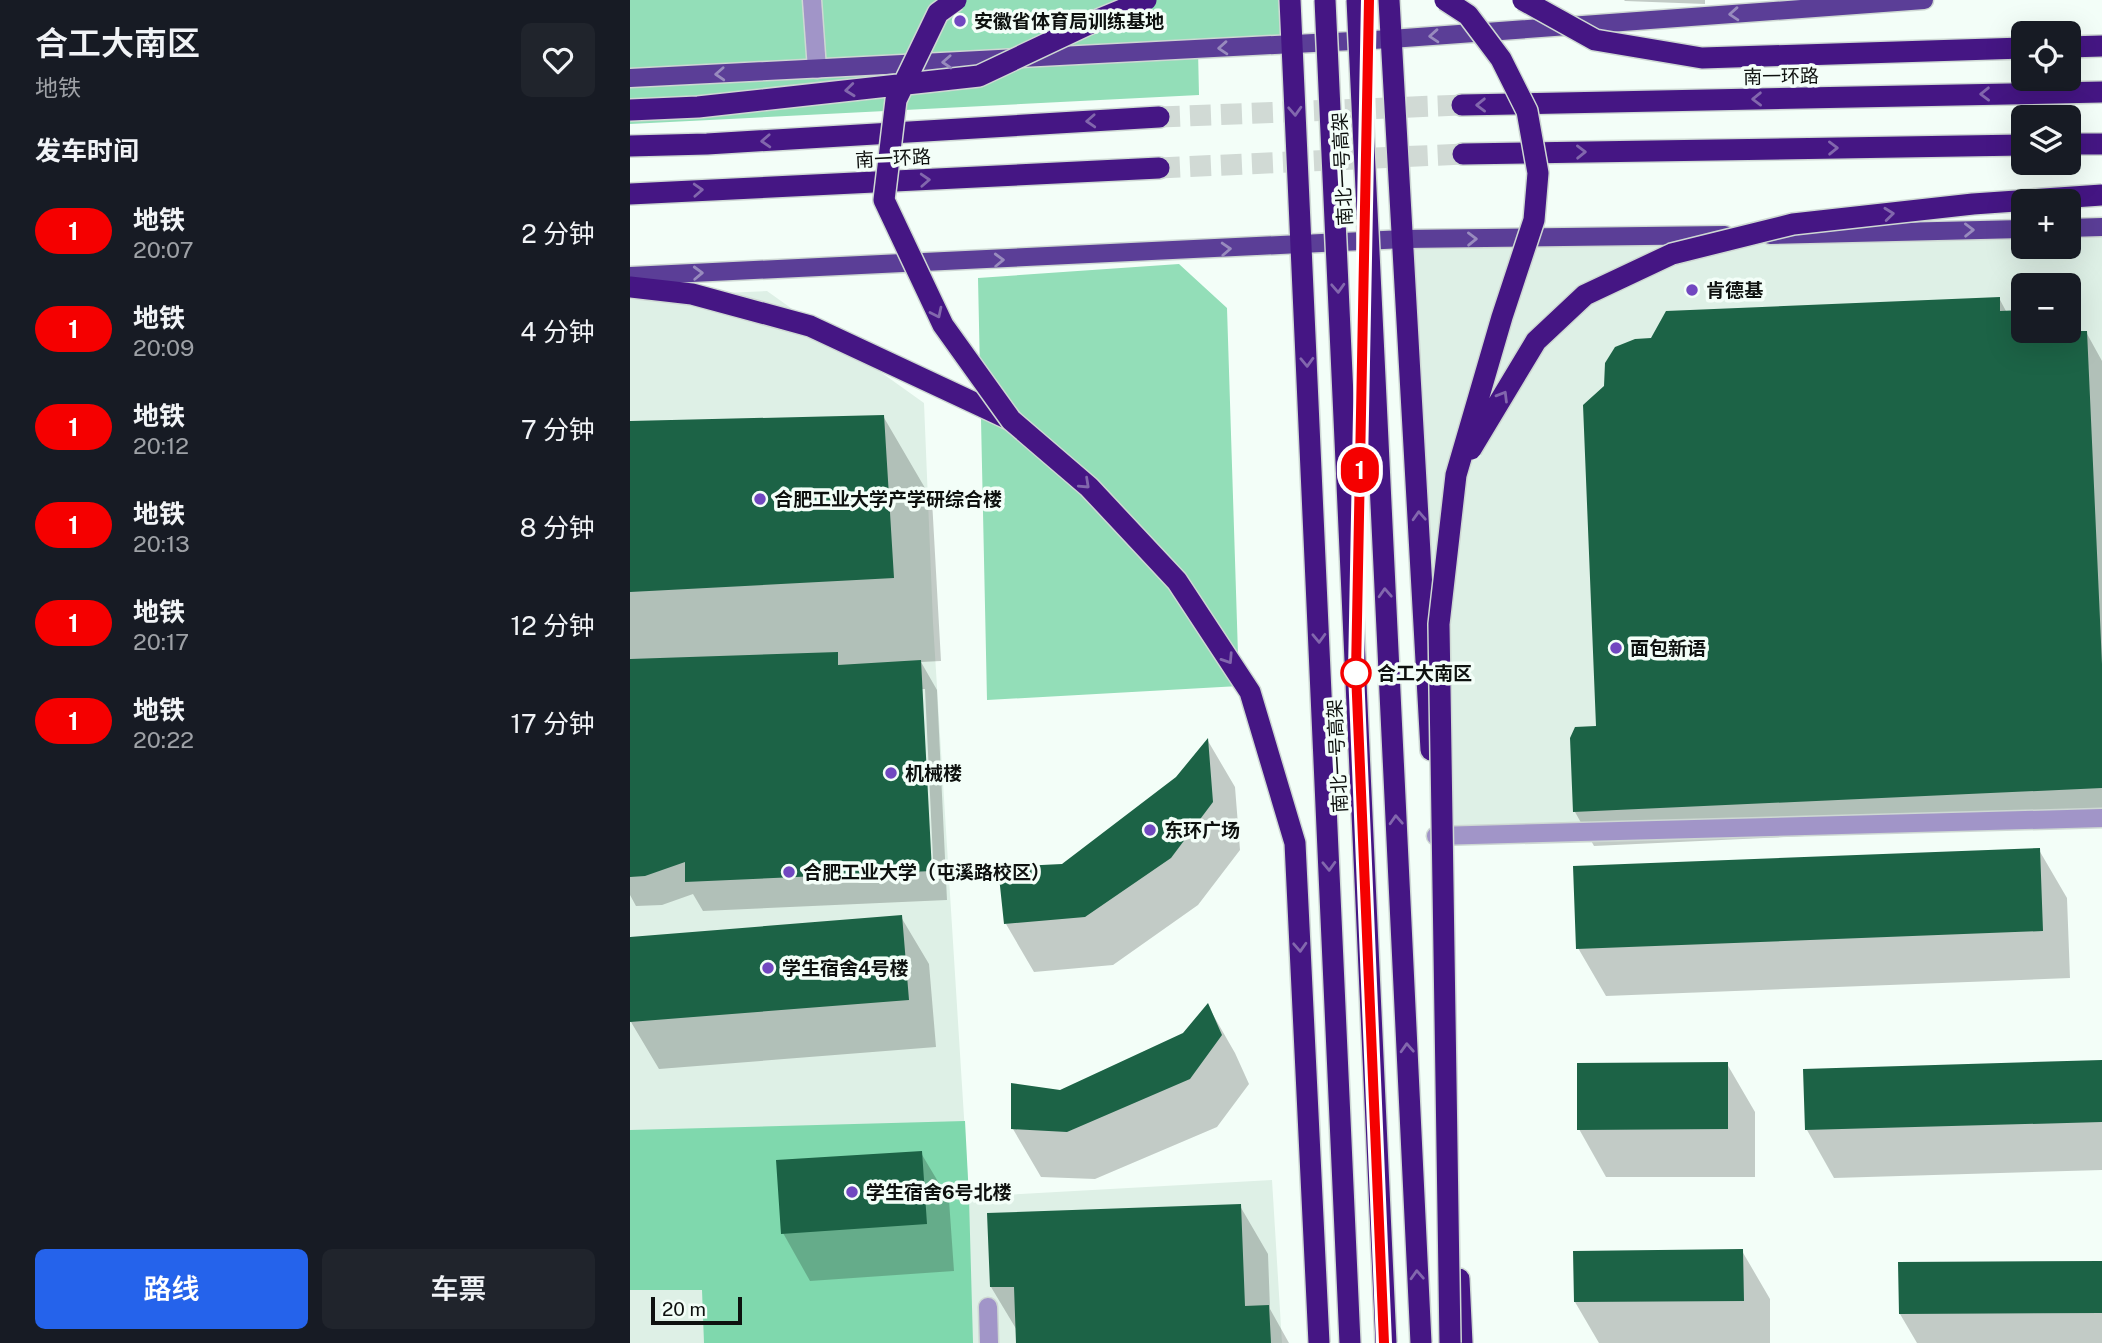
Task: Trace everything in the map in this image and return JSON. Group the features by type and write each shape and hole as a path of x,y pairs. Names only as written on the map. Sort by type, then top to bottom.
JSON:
{"highway":[{"path":"956,0 938,12 896,100 884,200 943,325 1011,420 1089,487 1177,581 1250,692 1295,843 1319,1343"},
{"path":"630,110 698,107 979,76 1146,0"},
{"path":"1290,0 1350,1343"},
{"name":"南北一号高架","path":"1325,0 1386,1343"},
{"name":"南北一号高架","path":"1357,0 1421,1343"},
{"path":"1389,0 1462,1343"},
{"path":"1445,0 1468,15 1501,59 1527,111 1538,173 1534,220 1502,317 1456,475 1439,624 1450,1343"},
{"path":"1523,0 1595,40 1702,58 2011,48"},
{"path":"2081,47 2102,46"},
{"name":"南一环路","path":"1462,105 2102,92"},
{"name":"南一环路","path":"630,146 707,144 1159,117"},
{"path":"2081,144 2102,144"},
{"path":"1463,154 2011,145"},
{"name":"南一环路","path":"630,194 1159,169"},
{"path":"1456,475 1536,341 1585,295 1672,254 1793,224 1973,204 2102,195"},
{"path":"630,288 692,294 810,326 1011,420"}],"main road":[{"path":"630,78 1198,50 1291,42 1391,39 1924,0"},
{"path":"2081,228 2102,227"},
{"path":"630,276 1404,239 2011,229"}],"street":[{"path":"812,0 817,69"},
{"path":"1436,836 2102,818"},
{"path":"988,1307 989,1343"}],"shaded area":[{"path":"2102,227 2102,818 1436,836 1404,239 2011,229 2011,259 2081,259 2081,228"},
{"name":"合肥工业大学（屯溪路校区）","path":"767,291 924,403 933,623 969,1197 1272,1180 1282,1343 630,1343 630,297"}],"green space":[{"name":"安徽省体育局训练基地","path":"630,0 1290,0 1291,42 1198,50 1199,95 630,124"},
{"path":"1179,264 1227,308 1239,686 987,700 978,278"},
{"path":"965,1121 973,1343 704,1343 702,1290 630,1290 630,1130"}],"building":[{"path":"2000,297 2000,311 2011,311 2011,343 2081,343 2081,331 2087,331 2102,664 2102,788 1573,812 1570,738 1575,727 1596,726 1583,405 1604,386 1605,363 1615,347 1635,339 1651,338 1666,311"},
{"name":"合肥工业大学产学研综合楼","path":"884,415 894,578 630,592 630,421"},
{"path":"838,652 838,665 921,660 932,871 685,882 685,862 645,876 630,877 630,659"},
{"name":"东环广场","path":"1208,738 1213,802 1171,858 1085,917 1004,924 998,867 1062,864 1176,777"},
{"path":"2040,848 2043,931 1576,949 1573,866"},
{"name":"学生宿舍4号楼","path":"902,915 909,1000 630,1022 630,937"},
{"path":"1208,1003 1222,1035 1190,1079 1067,1132 1011,1129 1011,1083 1060,1090 1183,1033"},
{"path":"2102,1060 2102,1122 1805,1130 1803,1069"},
{"path":"1728,1062 1728,1129 1577,1130 1577,1063"},
{"name":"学生宿舍6号北楼","path":"922,1151 927,1224 781,1234 776,1160"},
{"path":"1241,1204 1245,1306 1269,1305 1271,1343 1016,1343 1014,1287 990,1287 987,1213"},
{"path":"1743,1249 1744,1301 1574,1302 1573,1251"},
{"path":"2102,1261 2102,1313 1899,1314 1898,1262"}],"tunnel":[{"path":"1159,117 1462,105"},
{"path":"1159,168 1463,154"}],"metro line":[{"name":"1","path":"1369,0 1356,672 1384,1343"}],"place":[{"name":"安徽省体育局训练基地","path":"960,21"},
{"name":"肯德基","path":"1692,290"},
{"name":"合肥工业大学产学研综合楼","path":"760,499"},
{"name":"面包新语","path":"1616,648"},
{"name":"合工大南区","path":"1356,673"},
{"name":"机械楼","path":"891,773"},
{"name":"东环广场","path":"1150,830"},
{"name":"合肥工业大学（屯溪路校区）","path":"789,872"},
{"name":"学生宿舍4号楼","path":"768,968"},
{"name":"学生宿舍6号北楼","path":"852,1192"}]}
